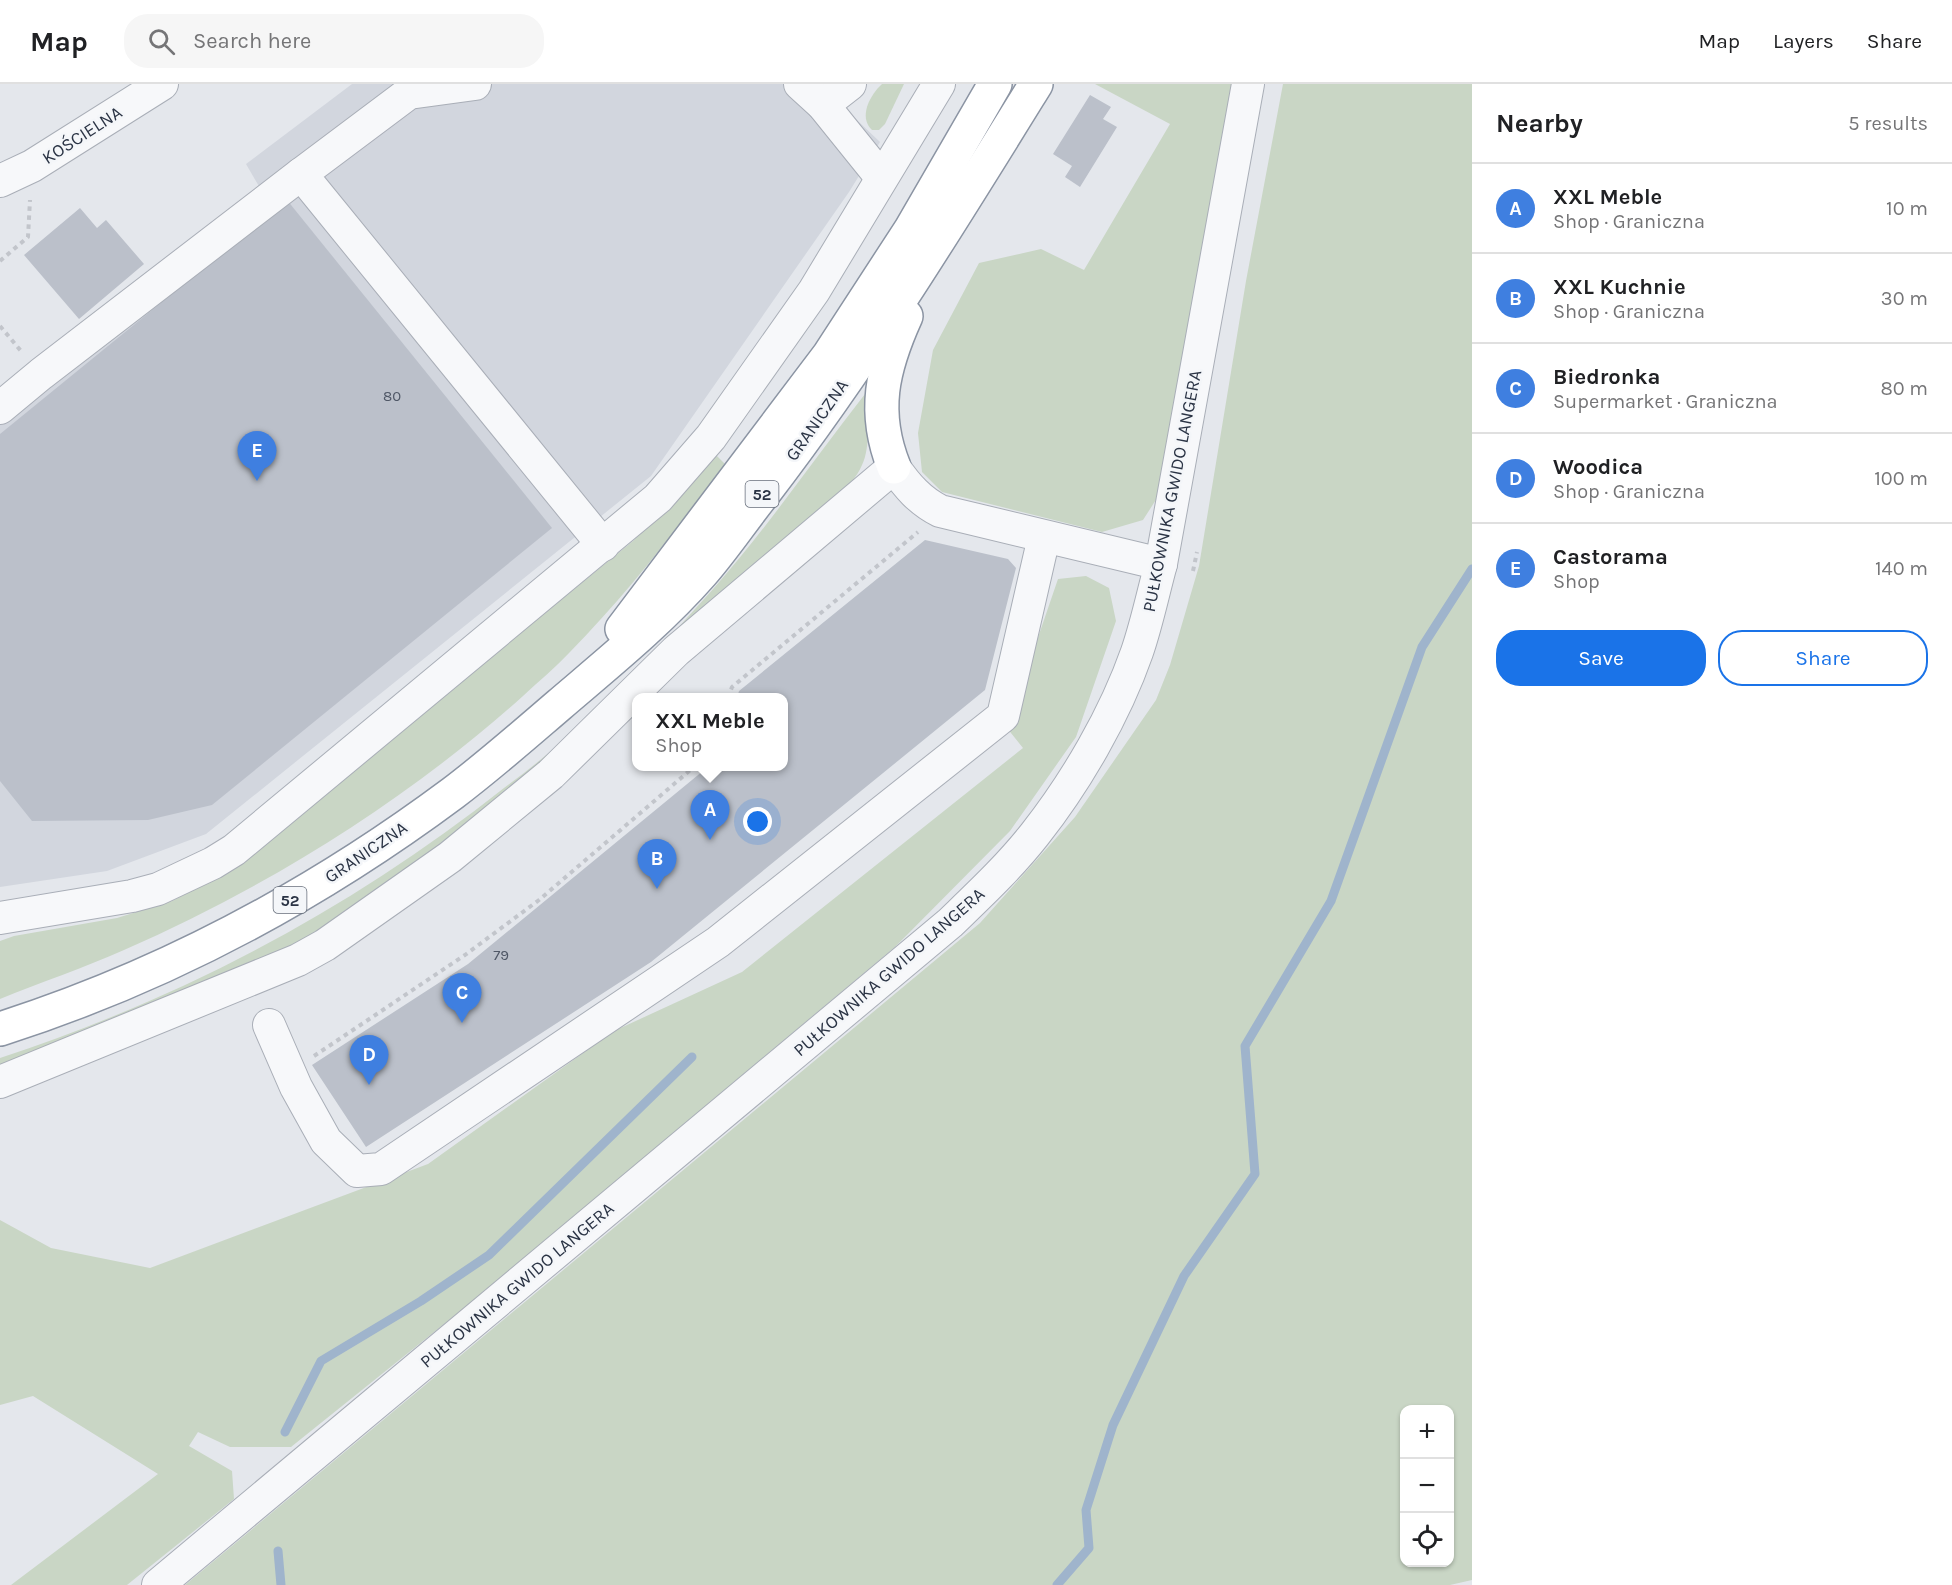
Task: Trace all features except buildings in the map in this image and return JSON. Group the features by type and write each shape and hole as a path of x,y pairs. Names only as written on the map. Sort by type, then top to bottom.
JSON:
{"highway":[{"name":"GRANICZNA","path":"548,715 620,633 829,354 911,229 994,84"},
{"name":"GRANICZNA","path":"0,1029 136,978 294,899 346,867 452,793 548,715 638,637 702,573 810,433 939,241 1036,84"},
{"path":"894,467 885,446 883,431 881,414 883,381 893,345 939,241"}],"street":[{"name":"KOŚCIELNA","path":"0,181 32,166 162,84"},
{"path":"0,408 41,374 409,93 475,84"},
{"path":"850,84 812,94 881,177"},
{"path":"0,918 132,896 158,889 213,863 234,850 657,498 711,437 814,291 939,84"},
{"name":"PUŁKOWNIKA GWIDO LANGERA","path":"158,1585 950,923 997,877 1035,834 1100,734 1137,652 1161,564 1248,84"},
{"path":"301,174 603,544"},
{"path":"633,693 676,651 894,467 915,494 927,505 940,511 1161,564"},
{"path":"269,1026 288,1070 326,1141 357,1171 381,1169 718,942 1003,716 1044,537"},
{"path":"0,1082 288,964 335,938 450,857 551,774 632,694"},
{"path":"0,929 33,913"}],"path":[{"path":"0,261 28,237 32,166"},
{"path":"730,693 732,687 918,532 929,534"},
{"path":"1192,575 1199,543"},
{"path":"288,1070 309,1059 465,955 539,900 689,771"}],"shaded area":[{"path":"352,84 819,84 880,142 849,192 651,476 206,834 107,871 0,887 0,393 260,188 246,164"}],"green space":[{"path":"882,84 904,84 885,124 879,130 872,130 866,119 867,106 873,94"},
{"path":"1095,84 1236,84 1159,495 1143,520 1102,532 942,492 922,472 918,433 933,350 979,263 1041,249 1084,270 1170,124"},
{"path":"1283,84 1472,84 1472,1580 1450,1585 185,1585 980,923 1075,817 1156,700 1170,665 1199,566 1246,281"},
{"path":"865,394 867,397 868,441 865,457 855,478 839,496 547,765 315,940 0,1070 0,1058 68,1034 200,978 326,911 387,873 446,832 524,773 599,708 698,606 753,541"},
{"path":"714,453 725,464 670,537 612,607 570,652 523,696 432,771 334,839 231,898 124,950 0,999 0,941 14,936 117,918 172,901 224,874 633,541 689,484"},
{"path":"1086,576 1109,588 1116,621 1076,737 1010,831 895,947 479,1296 291,1447 230,1447 198,1432 189,1446 232,1471 234,1499 127,1585 11,1585 158,1474 33,1396 0,1405 0,1220 51,1248 150,1268 428,1164 614,1031 742,972 1023,748 1007,728 1058,579"}],"waterway":[{"path":"1057,1585 1089,1548 1086,1510 1113,1425 1184,1276 1255,1174 1245,1046 1331,901 1422,647 1472,569"},
{"path":"285,1432 321,1361 421,1301 489,1255 692,1057"},
{"path":"278,1551 281,1585"}],"place":[{"name":"Castorama","path":"257,481"},
{"name":"XXL Meble","path":"710,840"},
{"name":"XXL Kuchnie","path":"657,889"},
{"name":"Biedronka","path":"462,1023"},
{"name":"Woodica","path":"369,1085"}]}
